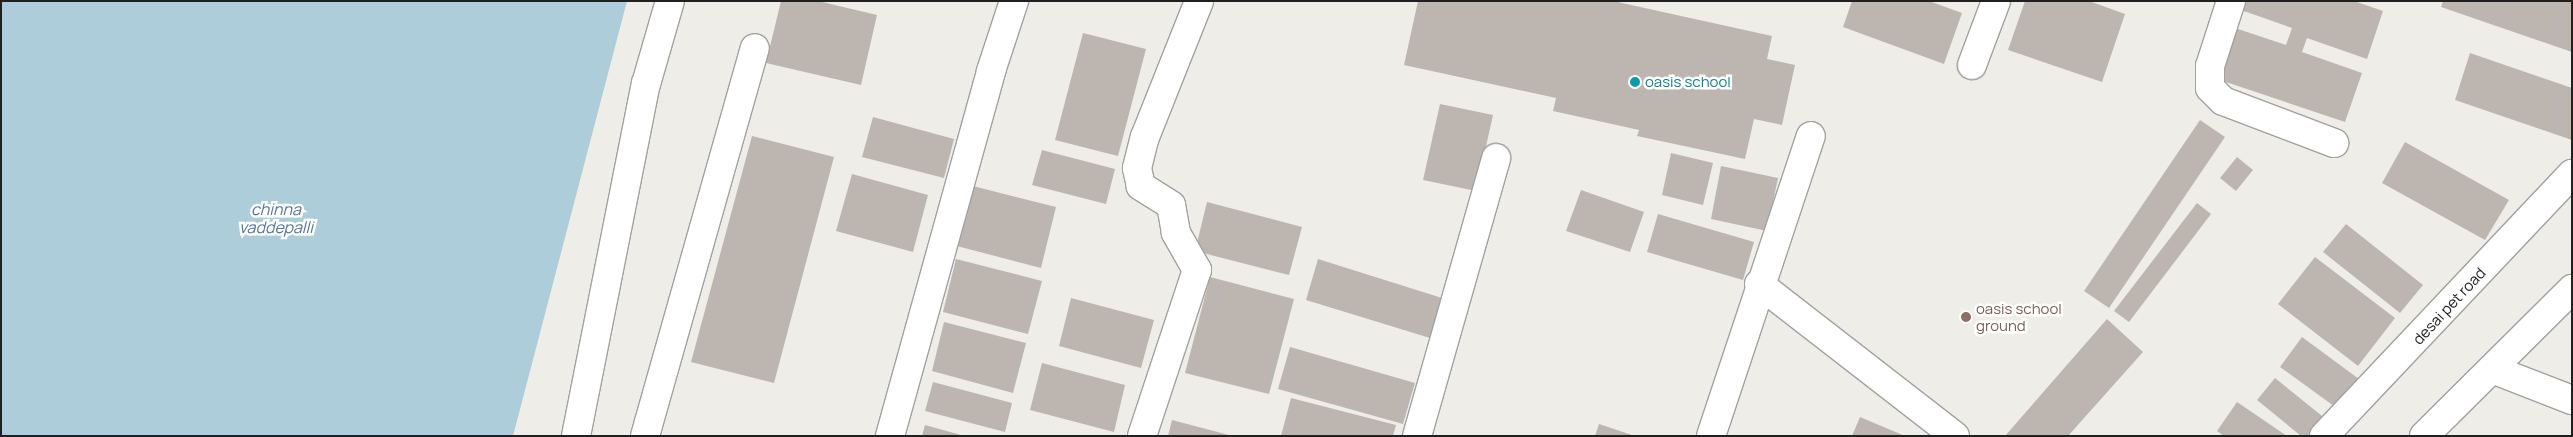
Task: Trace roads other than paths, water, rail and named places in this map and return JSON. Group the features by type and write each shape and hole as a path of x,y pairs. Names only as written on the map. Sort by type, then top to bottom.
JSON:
{"street":[{"path":"576,436 646,84 670,1"},
{"path":"890,436 990,71 1014,1"},
{"path":"1142,436 1197,270 1176,233 1171,205 1141,186 1137,168 1145,137 1199,1"},
{"path":"1972,64 1996,1"},
{"path":"2231,1 2210,66 2210,88 2223,101 2334,143"},
{"path":"646,436 755,48"},
{"path":"1711,436 1759,284 1811,136"},
{"path":"1417,436 1496,158"},
{"name":"desai pet road","path":"2324,436 2572,174"},
{"path":"1759,284 1955,436"},
{"path":"2428,435 2572,289"},
{"path":"2492,369 2572,400"}],"water":[{"name":"chinna vaddepalli","path":"1,1 627,1 513,436 1,436"}],"place":[{"name":"oasis school","path":"1635,82"},
{"name":"oasis school ground","path":"1966,317"}]}
